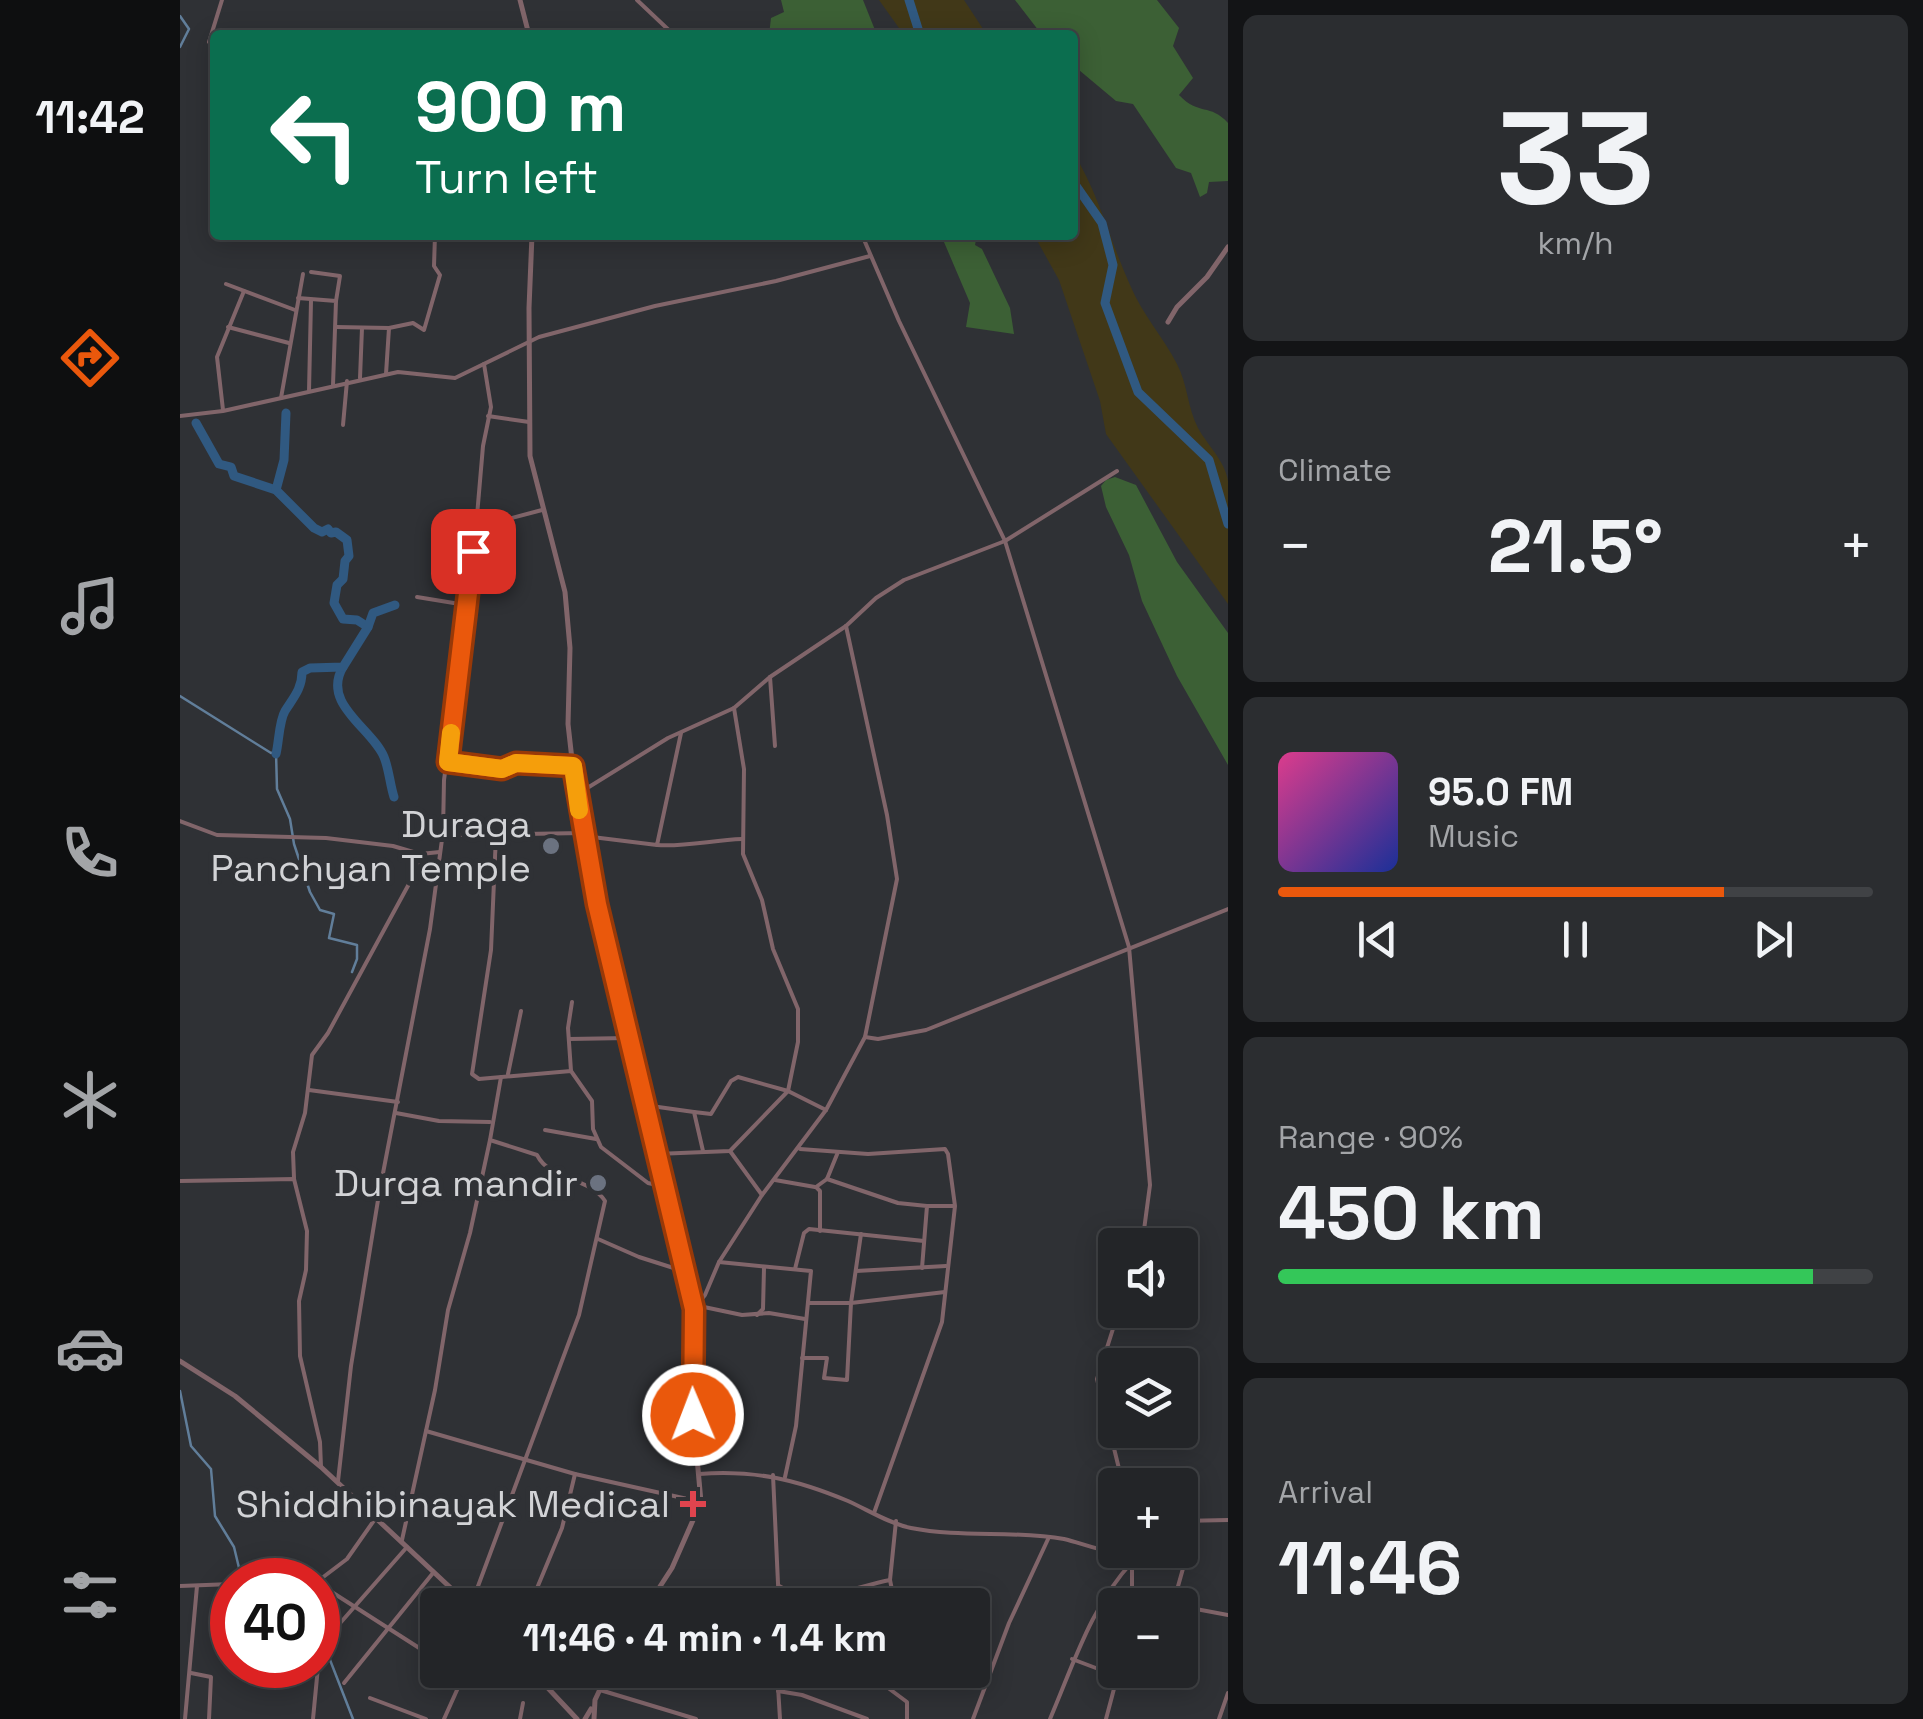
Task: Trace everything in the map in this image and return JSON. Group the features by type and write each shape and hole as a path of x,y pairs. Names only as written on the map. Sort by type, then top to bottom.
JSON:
{"street":[{"path":"213,30 222,0"},
{"path":"520,0 528,30"},
{"path":"637,0 669,30"},
{"path":"336,327 388,328 414,323 424,330 440,275 434,266 435,240"},
{"path":"532,240 529,422 534,478 565,592 570,648 568,724 576,795 628,1038 694,1309 692,1403 701,1502 659,1588"},
{"path":"864,240 1005,540 1128,947 1150,1185 1144,1228"},
{"path":"1168,322 1176,308 1208,277 1228,247"},
{"path":"180,416 224,411 398,372 455,378 539,337 870,256"},
{"path":"310,272 340,276 333,385"},
{"path":"281,398 303,274"},
{"path":"226,284 296,310"},
{"path":"224,411 217,357 244,290"},
{"path":"298,298 336,301"},
{"path":"309,391 311,301"},
{"path":"228,327 289,344"},
{"path":"360,378 362,328"},
{"path":"386,374 388,328"},
{"path":"338,1482 359,1315 430,929 443,832 444,780 491,391 484,364"},
{"path":"343,425 347,381"},
{"path":"488,416 529,422"},
{"path":"576,795 682,732 734,708 770,677 846,626 876,598 904,580 1005,540 1116,471"},
{"path":"474,528 544,510"},
{"path":"418,597 466,605"},
{"path":"694,1309 770,1182 800,1149 826,1110 864,1037 897,879 846,626"},
{"path":"770,677 775,746"},
{"path":"656,1154 730,1151 788,1091 798,1042 798,1009 773,949 762,900 748,873 743,838 744,770 734,708"},
{"path":"657,846 682,732"},
{"path":"448,762 502,769 516,763 573,766"},
{"path":"180,821 217,835 361,841 420,854 440,852"},
{"path":"443,832 583,834 677,847 695,841 743,838"},
{"path":"496,835 492,950 472,1074 479,1079 570,1070"},
{"path":"321,1467 320,1442 300,1356 299,1300 306,1270 307,1232 294,1179 293,1152 306,1113 312,1055 328,1033 416,871 420,854"},
{"path":"864,1037 878,1039 926,1030 1228,909"},
{"path":"572,1002 570,1070 592,1100 596,1139"},
{"path":"313,1719 325,1641 404,1545 405,1515 426,1431 448,1310 470,1234 490,1140 490,1122 522,1010"},
{"path":"569,1039 628,1038"},
{"path":"644,1105 711,1114 731,1080 738,1077 788,1091 826,1110"},
{"path":"308,1090 398,1102"},
{"path":"396,1112 439,1121 490,1122"},
{"path":"694,1112 704,1152"},
{"path":"545,1130 596,1139 624,1168 648,1183 666,1187"},
{"path":"477,1588 580,1315 606,1202 601,1194 545,1168 537,1155 490,1140"},
{"path":"800,1149 868,1154 944,1150 948,1154 954,1206 942,1322 874,1513"},
{"path":"730,1151 762,1195"},
{"path":"816,1187 827,1180 838,1152"},
{"path":"180,1181 294,1179"},
{"path":"827,1180 898,1202 954,1206"},
{"path":"770,1182 816,1187 820,1192 820,1230"},
{"path":"922,1268 927,1206"},
{"path":"953,1213 954,1206"},
{"path":"795,1269 804,1232 809,1228 924,1242"},
{"path":"801,1358 827,1358 824,1378 847,1380 861,1234"},
{"path":"598,1239 639,1258 686,1272"},
{"path":"719,1262 810,1271 796,1426 784,1478"},
{"path":"856,1271 949,1266"},
{"path":"756,1315 763,1309 764,1268"},
{"path":"808,1303 852,1303 945,1292"},
{"path":"694,1309 805,1319"},
{"path":"1113,1328 1097,1379 1119,1468"},
{"path":"180,1361 235,1396 321,1467 450,1588"},
{"path":"426,1431 575,1474 701,1502"},
{"path":"537,1588 562,1528 575,1474"},
{"path":"699,1474 773,1475 905,1527 1098,1545"},
{"path":"773,1475 779,1586 821,1598 890,1580"},
{"path":"340,1564 376,1518"},
{"path":"1198,1519 1228,1520"},
{"path":"892,1588 896,1521"},
{"path":"973,1719 1009,1623 1049,1538"},
{"path":"1060,1719 1051,1718 1072,1659 1110,1585 1126,1568"},
{"path":"344,1683 433,1573"},
{"path":"180,1586 210,1585"},
{"path":"185,1719 198,1586"},
{"path":"340,1598 420,1648"},
{"path":"1198,1609 1228,1614"},
{"path":"1072,1659 1098,1667"},
{"path":"191,1673 211,1678 209,1719"},
{"path":"444,1719 457,1688"},
{"path":"548,1688 576,1719"},
{"path":"778,1688 780,1719"},
{"path":"888,1688 907,1702 907,1719"},
{"path":"1106,1719 1114,1688"},
{"path":"585,1719 598,1689 696,1719"},
{"path":"778,1691 802,1695 866,1719"},
{"path":"1219,1719 1225,1712 1228,1693"},
{"path":"370,1698 426,1719"},
{"path":"520,1719 524,1703"},
{"path":"593,1706 594,1719"}],"green space":[{"path":"781,0 863,0 875,30 770,30 771,18 784,12"},
{"path":"1015,0 1157,0 1179,28 1173,46 1193,78 1179,95 1228,123 1228,181 1209,182 1207,193 1200,197 1191,173 1176,168 1133,104 1116,101 1078,69 1078,30 1038,30"},
{"path":"943,240 976,240 975,245 982,249 1010,308 1014,334 966,327 970,303"},
{"path":"1115,477 1136,485 1177,562 1228,633 1228,765 1177,676 1142,601 1129,555 1106,507 1101,486"}],"sand":[{"path":"879,0 964,0 984,30 900,30"},
{"path":"1078,161 1135,296 1177,364 1194,420 1226,474 1228,604 1106,434 1100,401 1059,280 1037,240 1078,240"}],"waterway":[{"path":"909,0 918,30"},
{"path":"180,16 189,29 180,47"},
{"path":"1078,189 1102,223 1113,265 1105,303 1138,392 1209,460 1228,524"},
{"path":"276,490 284,460 286,413"},
{"path":"196,423 219,464 231,467 234,476 276,490 314,528 322,532 328,529 347,540 349,556 334,603 343,619 357,620 368,627"},
{"path":"276,754 283,715 299,688 302,672 310,668 343,667 373,613 395,605"},
{"path":"343,667 338,693 384,757 394,797"},
{"path":"180,696 271,753 276,752 277,789 290,819 310,892 320,910 334,914 329,938 357,945 352,972"},
{"path":"180,1391 191,1446 211,1469 215,1516 237,1558"},
{"path":"340,1686 353,1719"}],"slow traffic":[{"path":"451,733 448,762 502,769 516,763 573,766 579,810"}],"place":[{"name":"Duraga Panchyan Temple","path":"551,846"},
{"name":"Durga mandir","path":"598,1183"},
{"name":"Shiddhibinayak Medical","path":"693,1504"}],"route":[{"path":"473,551 448,762 502,769 516,763 573,766 597,904 694,1309 693,1415"}]}
